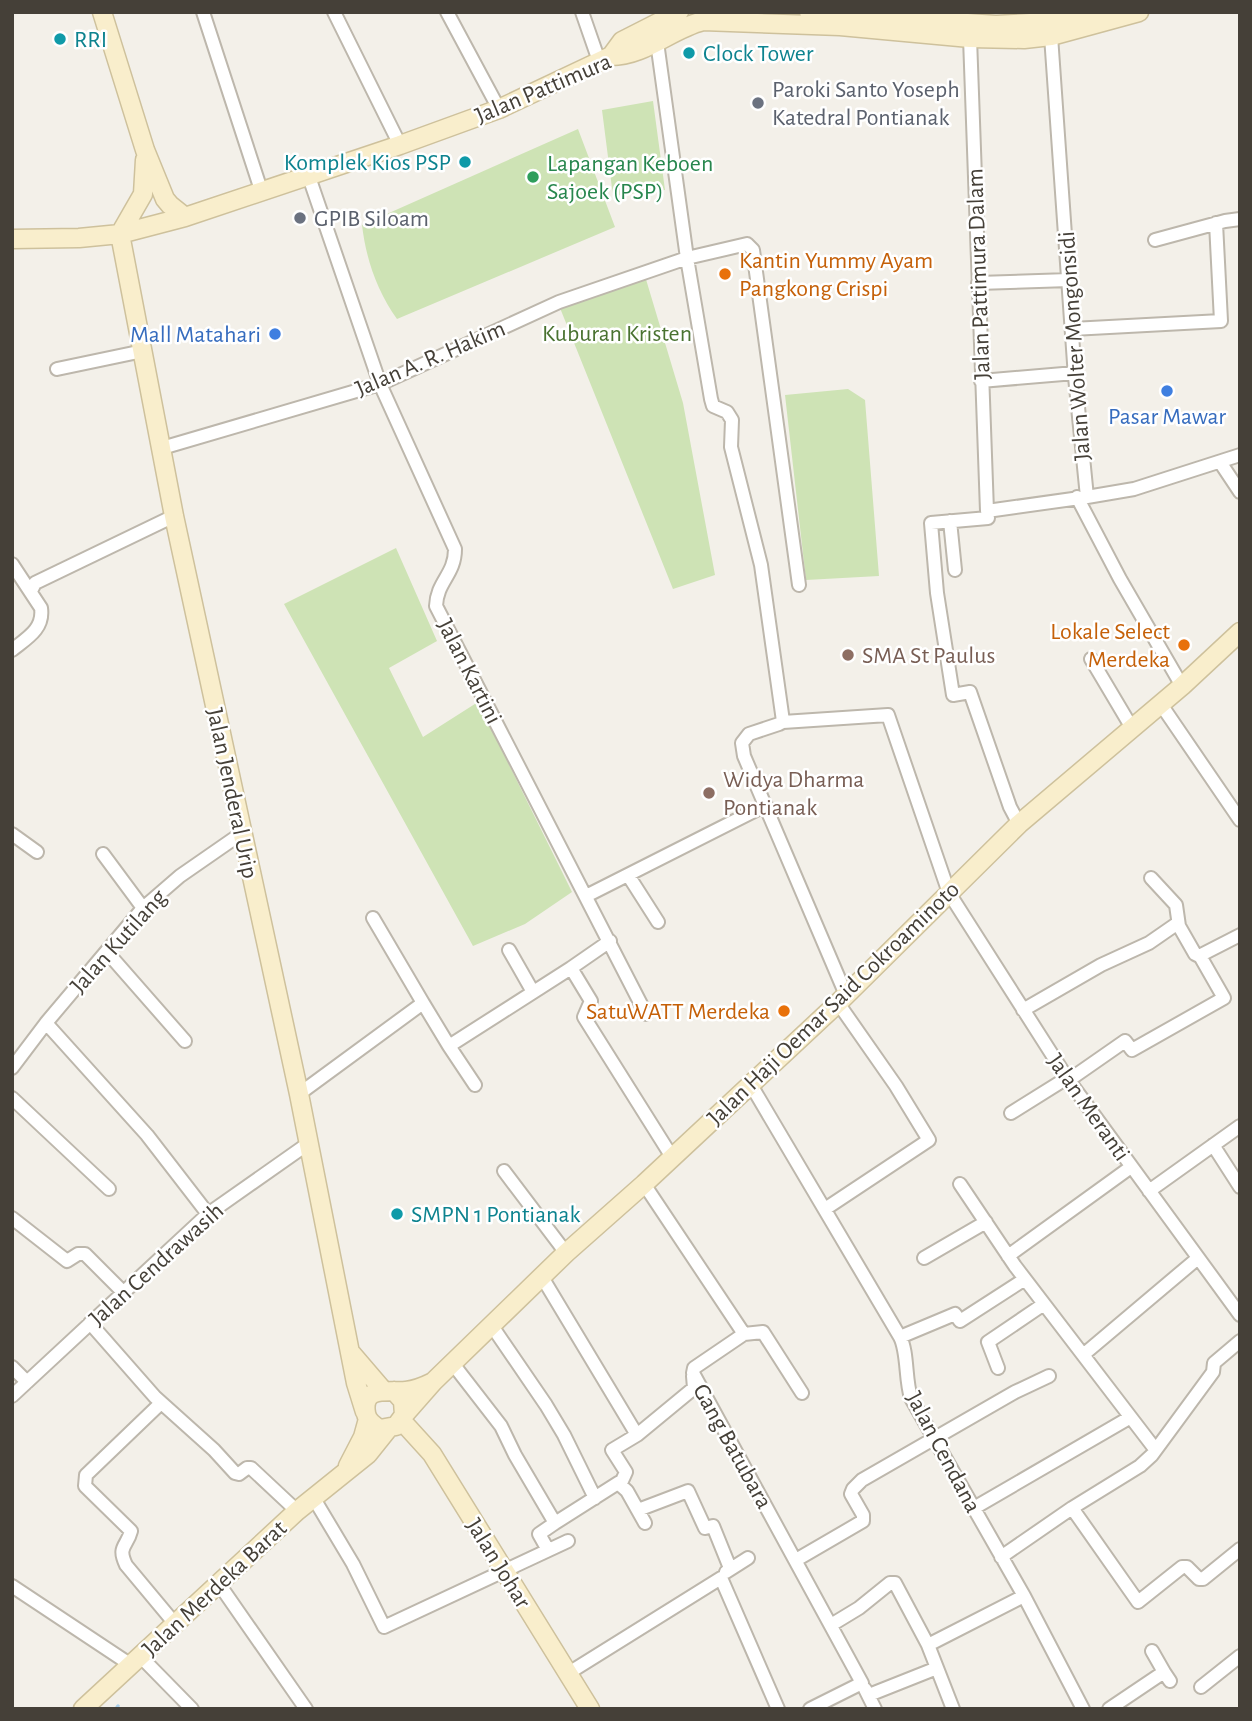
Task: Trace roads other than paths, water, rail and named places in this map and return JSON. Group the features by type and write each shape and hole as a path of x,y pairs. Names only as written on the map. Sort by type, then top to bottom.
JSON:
{"street":[{"path":"102,12 145,150 165,199 185,217"},
{"path":"203,12 261,190"},
{"path":"334,12 400,145"},
{"path":"447,12 499,109"},
{"path":"582,12 605,58 622,41 680,12"},
{"path":"809,12 838,18 996,26 1048,22 1089,12"},
{"name":"Jalan Pattimura","path":"12,239 120,234 185,217 499,109 605,58 626,55 657,42 703,17 838,18 970,38 1024,39 1051,36 1139,12"},
{"name":"Jalan Wolter Mongonsidi","path":"1051,36 1082,497 1134,489 1240,455"},
{"name":"Jalan Pattimura Dalam","path":"970,38 988,514"},
{"path":"657,42 710,399 713,406 727,412 733,420 731,447 761,565 783,722 749,734 742,743 744,755 842,999 929,1140 825,1209"},
{"path":"120,234 143,194 146,178 145,150"},
{"name":"Jalan Kartini","path":"308,174 380,384 455,549 455,562 437,592 436,606 646,1014"},
{"path":"1155,240 1240,219"},
{"path":"1072,329 1221,321 1216,223"},
{"name":"Jalan Jenderal Urip","path":"120,234 174,516 299,1094 356,1382 367,1415"},
{"name":"Jalan A. R. Hakim","path":"162,448 380,384 559,302 687,258 747,244 753,250 799,585"},
{"path":"978,284 1069,280"},
{"path":"57,369 143,351"},
{"path":"981,381 1075,373"},
{"path":"1220,462 1240,492"},
{"path":"1019,824 1010,807 970,692 953,695 937,593 931,523 1082,497 1120,579 1182,686"},
{"path":"31,591 35,583 174,516"},
{"path":"950,521 954,570"},
{"path":"12,564 41,608 41,623 37,629 12,650"},
{"name":"Jalan Haji Oemar Said Cokroaminoto","path":"398,1422 433,1382 566,1253 842,999 1019,824 1182,686 1240,632"},
{"path":"1091,659 1132,728"},
{"path":"1160,703 1240,820"},
{"name":"Jalan Meranti","path":"783,722 888,715 949,893 1068,1079 1239,1311"},
{"path":"586,896 766,805"},
{"name":"Jalan Kutilang","path":"12,1068 46,1023 143,908 180,876 242,833"},
{"path":"12,834 37,852"},
{"path":"103,854 143,908"},
{"path":"628,875 657,922"},
{"path":"1011,1113 1125,1041 1132,1051 1224,999 1200,956 1196,955 1179,926 1176,905 1151,878"},
{"path":"373,918 475,1086"},
{"path":"1023,1010 1101,965 1149,943 1175,925 1179,926"},
{"path":"1200,956 1240,935"},
{"path":"449,1046 610,941"},
{"path":"509,950 533,992"},
{"path":"107,952 186,1041"},
{"path":"571,968 591,1001 584,1014 585,1020 672,1157"},
{"path":"299,1094 423,1003"},
{"path":"46,1023 147,1135 208,1214"},
{"name":"Jalan Cendana","path":"751,1084 900,1337 905,1351 905,1371 911,1398 1024,1596 1083,1709"},
{"path":"12,1098 108,1189"},
{"path":"1149,1191 1240,1126"},
{"name":"Jalan Cendrawasih","path":"12,1396 208,1214 309,1143"},
{"path":"1213,1145 1240,1187"},
{"path":"1008,1256 1131,1167"},
{"path":"504,1171 566,1253"},
{"path":"643,1184 744,1334 764,1332 802,1393"},
{"path":"960,1184 1008,1256 1155,1449"},
{"path":"12,1219 67,1261 78,1254 85,1254 123,1292"},
{"path":"924,1258 986,1222"},
{"path":"1083,1355 1198,1258"},
{"path":"542,1277 637,1435"},
{"path":"900,1337 955,1314 960,1321 1025,1279"},
{"path":"992,1364 988,1342 1044,1304"},
{"path":"90,1323 161,1403 214,1450 236,1474 251,1468 297,1511"},
{"path":"492,1326 552,1415 594,1498"},
{"name":"Gang Batubara","path":"744,1334 694,1368 693,1373 875,1709"},
{"path":"1001,1556 1140,1466 1213,1372 1215,1362 1240,1340"},
{"path":"350,1351 388,1390 403,1401 398,1422 380,1429 367,1415"},
{"path":"453,1364 501,1426 555,1522"},
{"path":"12,1367 27,1381"},
{"path":"548,1550 539,1534 621,1483 626,1472 612,1450 637,1435 694,1388 693,1373"},
{"path":"796,1560 863,1521 863,1515 851,1494 862,1480 1015,1392 1049,1376"},
{"path":"347,1469 363,1437 369,1397 388,1390 414,1390 433,1382"},
{"path":"161,1403 86,1475 85,1486 131,1531 123,1543 121,1555 126,1565 176,1625"},
{"path":"974,1508 1129,1418"},
{"name":"Jalan Merdeka Barat","path":"93,1705 136,1661 297,1511 368,1454 398,1422"},
{"name":"Jalan Johar","path":"398,1422 432,1454 586,1707"},
{"path":"621,1483 645,1524"},
{"path":"638,1510 688,1492 705,1528 713,1526 726,1573 778,1709"},
{"path":"313,1497 353,1564 384,1626 568,1541"},
{"path":"1072,1508 1138,1602 1182,1567 1187,1567 1199,1579 1203,1579 1240,1549"},
{"path":"567,1674 748,1558"},
{"path":"831,1625 859,1608 890,1583 897,1584 928,1645 953,1709"},
{"path":"219,1584 306,1709"},
{"path":"12,1586 136,1661 192,1709"},
{"path":"928,1645 1024,1596"},
{"path":"1109,1709 1167,1677 1152,1651"},
{"path":"1201,1687 1240,1656"},
{"path":"869,1695 937,1668"},
{"path":"810,1709 862,1682"}],"place":[{"name":"RRI","path":"60,39"},
{"name":"Clock Tower","path":"689,53"},
{"name":"Paroki Santo Yoseph Katedral Pontianak","path":"758,103"},
{"name":"Komplek Kios PSP","path":"465,162"},
{"name":"Lapangan Keboen Sajoek (PSP)","path":"533,177"},
{"name":"GPIB Siloam","path":"300,218"},
{"name":"Kantin Yummy Ayam Pangkong Crispi","path":"725,274"},
{"name":"Mall Matahari","path":"275,334"},
{"name":"Pasar Mawar","path":"1167,391"},
{"name":"Lokale Select Merdeka","path":"1184,645"},
{"name":"SMA St Paulus","path":"848,655"},
{"name":"Widya Dharma Pontianak","path":"709,793"},
{"name":"SatuWATT Merdeka","path":"784,1011"},
{"name":"SMPN 1 Pontianak","path":"397,1214"}],"park label":[{"name":"Kuburan Kristen","path":"617,333"}]}
